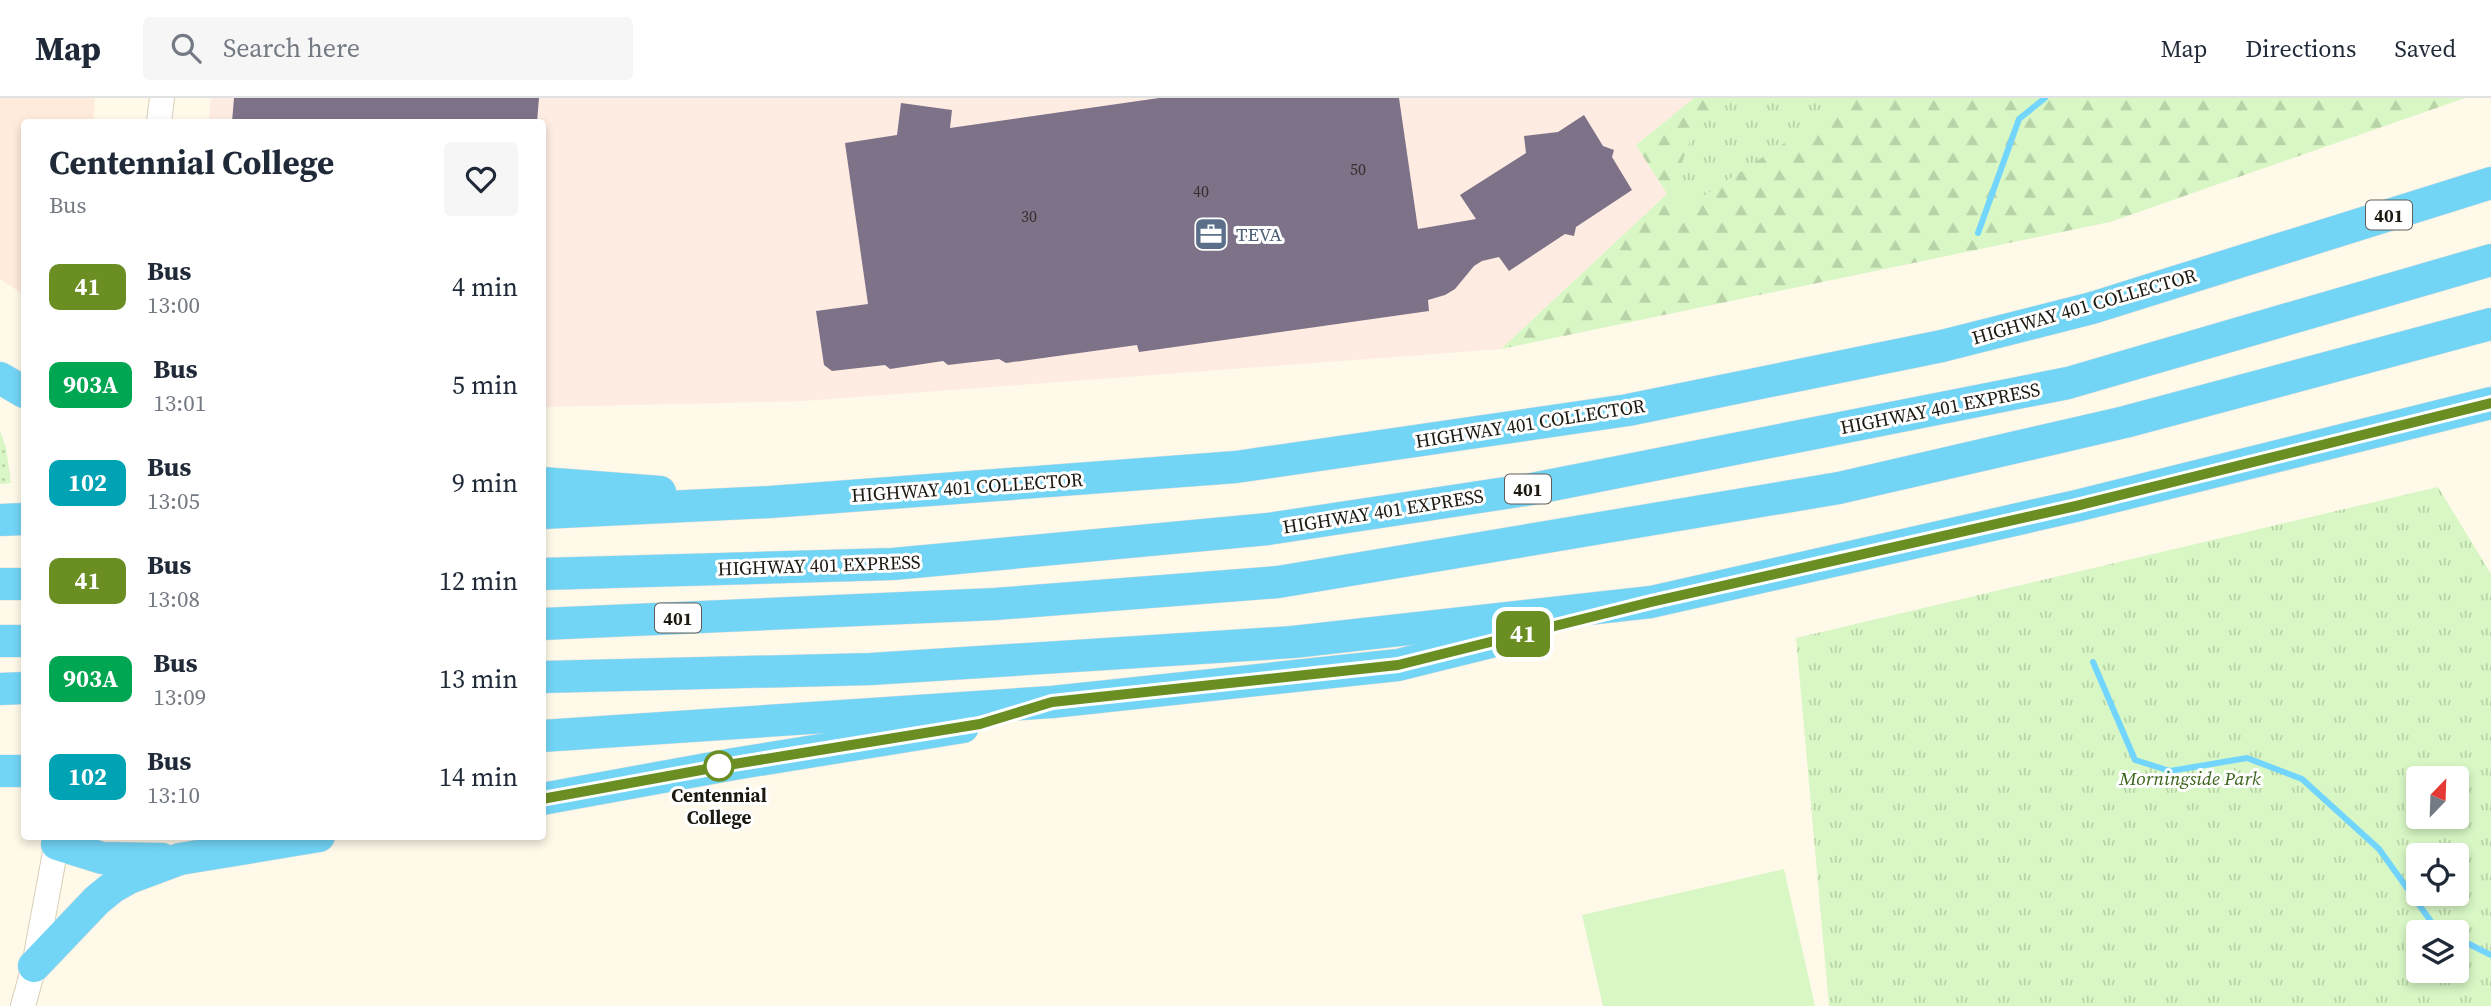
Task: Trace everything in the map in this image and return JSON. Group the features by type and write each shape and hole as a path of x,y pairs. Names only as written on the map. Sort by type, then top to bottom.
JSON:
{"highway":[{"name":"HIGHWAY 401 COLLECTOR","path":"546,513 770,502 1236,467 1629,410 1942,346 2092,308 2491,183"},
{"name":"HIGHWAY 401 EXPRESS","path":"546,574 893,564 1268,529 1532,489 2068,383 2491,260"},
{"name":"401","path":"546,624 995,604 1278,582 1839,488 2125,422 2491,324"},
{"path":"0,378 21,390"},
{"path":"546,736 1052,702 1398,665 1651,602 2076,506 2491,403"},
{"path":"546,483 770,502"},
{"path":"0,520 21,519"},
{"path":"0,584 21,584"},
{"path":"546,677 870,669 1293,642 1651,602"},
{"path":"0,642 21,641"},
{"path":"0,689 21,688"},
{"path":"546,798 980,724 1052,702"},
{"path":"0,771 21,771"},
{"path":"57,840 102,858 180,859 295,840"},
{"path":"34,967 97,900 113,887 180,859"}],"main road":[{"path":"159,119 162,98"},
{"path":"23,1006 34,967 57,840"},
{"path":"34,967 35,1006"}],"shaded area":[{"path":"0,98 95,98 93,119 21,119 21,293 0,279"},
{"path":"211,98 1694,98 1636,145 1667,194 1501,349 803,401 546,407 546,119 209,119"}],"green space":[{"path":"1694,98 2465,98 2110,222 1501,349 1667,194 1636,145"},
{"path":"1721,98 1843,98 1841,116 1821,119 1676,214 1678,182 1686,151 1700,123"},
{"path":"0,431 6,448 11,483 0,484"},
{"name":"Morningside Park","path":"2438,487 2491,574 2491,1006 1829,1006 1796,638"},
{"path":"1784,869 1815,1006 1603,1006 1582,915"}],"building":[{"path":"234,98 539,98 537,119 232,119"},
{"name":"TEVA","path":"1159,98 1399,98 1418,229 1476,219 1460,195 1526,153 1524,136 1558,132 1584,115 1603,146 1614,150 1612,157 1632,190 1576,227 1574,236 1565,234 1509,271 1499,257 1482,261 1474,266 1455,289 1428,300 1429,311 1139,352 1137,345 1006,363 999,359 948,365 943,361 890,369 885,365 832,371 824,365 816,311 868,304 845,143 897,135 901,103 952,110 950,128"}],"waterway":[{"path":"1978,233 2019,119 2045,98"},
{"path":"2093,662 2135,760 2170,771 2247,758 2302,779 2379,849 2430,920"},
{"path":"2469,944 2491,955"}],"bus line":[{"name":"41","path":"546,798 734,764 980,724 1052,702 1398,665 1651,602 2076,506 2491,403"}],"place":[{"name":"TEVA","path":"1211,234"},
{"name":"Centennial College","path":"719,766"}]}
